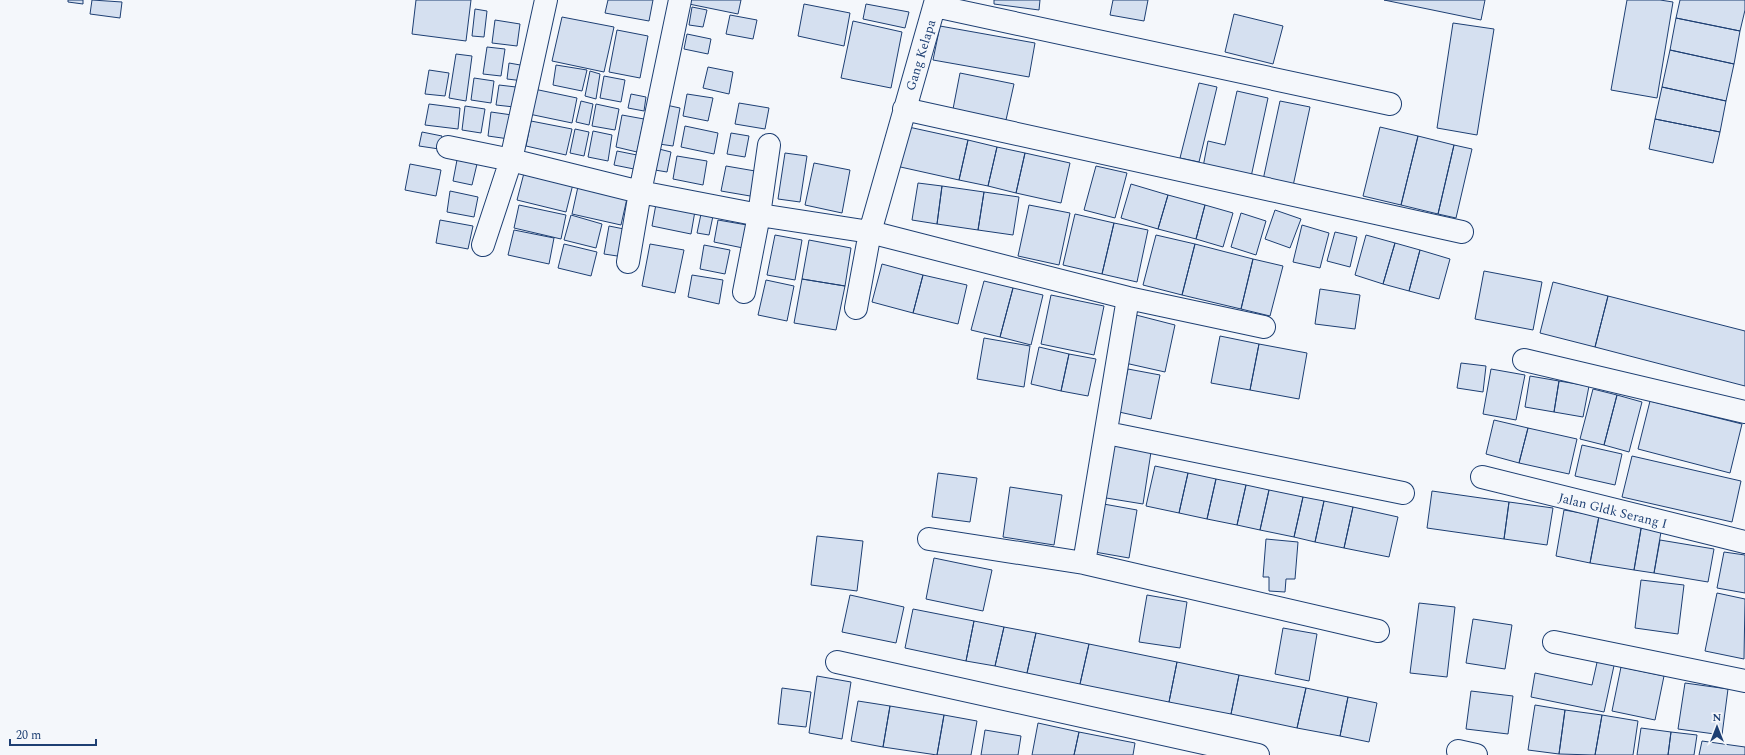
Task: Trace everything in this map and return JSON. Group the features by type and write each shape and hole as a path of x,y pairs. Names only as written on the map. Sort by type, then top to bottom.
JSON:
{"street":[{"path":"483,245 511,160 546,0"},
{"path":"628,262 640,192 680,0"},
{"path":"935,3 1390,104"},
{"name":"Gang Kelapa","path":"856,308 870,232 935,3"},
{"path":"904,109 1462,232"},
{"path":"744,292 759,216 770,145"},
{"path":"448,147 511,160 640,192 759,216 870,232 1128,298 1264,327"},
{"path":"1084,564 1107,433 1128,298"},
{"path":"1524,360 1745,412"},
{"path":"1107,433 1403,493"},
{"name":"Jalan Gldk Serang I","path":"1482,477 1745,542"},
{"path":"929,539 1084,564 1378,631"},
{"path":"1554,642 1745,681"},
{"path":"837,662 1258,755"}],"building":[{"path":"68,0 83,0 83,4 68,2"},
{"path":"92,0 122,2 120,18 90,14"},
{"path":"416,0 471,0 466,41 412,34"},
{"path":"608,0 653,0 649,21 605,13"},
{"path":"690,0 741,0 738,14 689,4"},
{"path":"994,0 1040,0 1039,10 994,4"},
{"path":"1113,0 1148,0 1144,21 1110,15"},
{"path":"1384,0 1485,0 1481,20"},
{"path":"1627,0 1660,0 1673,2 1657,98 1611,90"},
{"path":"1680,0 1745,0 1745,10 1740,31 1676,18"},
{"path":"804,4 850,13 844,46 798,36"},
{"path":"866,4 909,12 905,28 863,19"},
{"path":"692,7 707,10 703,27 689,25"},
{"path":"475,9 487,11 484,37 472,36"},
{"path":"1234,14 1283,26 1273,64 1225,52"},
{"path":"730,15 757,20 753,39 726,34"},
{"path":"562,17 614,27 604,72 552,61"},
{"path":"1676,18 1740,31 1734,64 1670,50"},
{"path":"495,20 520,24 517,46 492,43"},
{"path":"853,21 902,32 891,88 841,78"},
{"path":"1453,23 1494,29 1477,135 1437,128"},
{"path":"940,26 1035,43 1029,77 933,60"},
{"path":"617,30 648,36 640,78 609,72"},
{"path":"687,34 711,39 708,54 684,49"},
{"path":"487,47 505,49 501,76 483,74"},
{"path":"1670,50 1734,64 1726,101 1662,87"},
{"path":"456,54 472,56 466,101 449,98"},
{"path":"509,63 526,66 524,81 507,79"},
{"path":"556,65 587,70 582,91 553,85"},
{"path":"708,67 733,72 729,94 703,88"},
{"path":"429,70 449,73 445,96 425,94"},
{"path":"590,71 600,74 596,99 585,96"},
{"path":"960,73 1014,84 1006,120 953,109"},
{"path":"604,76 625,80 621,102 600,98"},
{"path":"474,78 494,81 491,103 471,100"},
{"path":"1199,83 1217,87 1199,162 1180,158"},
{"path":"499,85 516,87 514,107 496,105"},
{"path":"1662,87 1726,101 1720,132 1655,119"},
{"path":"534,89 577,98 572,123 529,114"},
{"path":"1237,91 1268,98 1251,177 1203,167 1208,141 1225,145"},
{"path":"631,94 646,97 644,111 628,108"},
{"path":"687,94 713,98 708,121 683,116"},
{"path":"581,101 593,104 589,125 576,122"},
{"path":"1280,101 1310,107 1293,186 1263,180"},
{"path":"739,103 769,108 765,129 735,124"},
{"path":"429,104 460,108 458,129 425,125"},
{"path":"596,104 619,109 615,130 592,126"},
{"path":"666,105 680,108 673,146 659,144"},
{"path":"465,106 485,109 481,133 462,130"},
{"path":"491,112 512,115 509,139 488,136"},
{"path":"622,115 644,119 637,152 616,147"},
{"path":"1655,119 1720,132 1713,163 1649,149"},
{"path":"531,121 572,129 566,155 526,146"},
{"path":"685,126 718,133 714,154 681,147"},
{"path":"904,126 968,140 959,180 896,166"},
{"path":"1380,127 1418,136 1401,205 1363,196"},
{"path":"575,129 589,132 584,156 570,153"},
{"path":"593,131 612,135 608,161 588,157"},
{"path":"422,132 442,136 439,149 419,146"},
{"path":"731,133 749,136 745,157 727,154"},
{"path":"1418,136 1454,145 1438,214 1401,205"},
{"path":"968,140 997,147 988,186 959,180"},
{"path":"1454,145 1472,149 1456,218 1438,214"},
{"path":"997,147 1025,153 1016,193 988,186"},
{"path":"659,149 671,152 667,172 655,170"},
{"path":"617,151 637,155 634,169 614,165"},
{"path":"785,153 807,156 800,202 778,199"},
{"path":"1025,153 1070,163 1061,203 1016,193"},
{"path":"677,156 707,161 703,185 673,179"},
{"path":"457,160 477,164 472,185 453,181"},
{"path":"814,163 850,170 842,213 805,205"},
{"path":"410,164 441,170 436,196 405,190"},
{"path":"726,166 761,172 756,197 721,191"},
{"path":"1096,166 1127,173 1115,218 1084,210"},
{"path":"524,173 573,184 566,212 517,200"},
{"path":"579,182 628,194 621,225 572,214"},
{"path":"918,183 942,186 937,224 912,220"},
{"path":"1131,184 1168,195 1158,229 1121,218"},
{"path":"942,186 984,192 978,230 937,224"},
{"path":"450,191 478,197 474,217 447,212"},
{"path":"984,192 1019,197 1013,235 978,230"},
{"path":"1168,195 1205,205 1196,239 1158,229"},
{"path":"656,204 695,211 691,234 652,226"},
{"path":"519,205 566,215 561,239 514,228"},
{"path":"1029,205 1070,213 1059,265 1018,256"},
{"path":"1205,205 1233,213 1223,247 1196,239"},
{"path":"1275,210 1301,219 1290,248 1265,239"},
{"path":"1241,213 1266,221 1256,255 1231,247"},
{"path":"701,214 713,216 709,235 697,233"},
{"path":"1075,214 1114,223 1102,274 1063,265"},
{"path":"571,215 602,224 596,248 564,240"},
{"path":"440,220 473,226 468,249 436,243"},
{"path":"718,220 747,225 743,248 714,242"},
{"path":"1114,223 1148,230 1137,282 1102,274"},
{"path":"1302,225 1329,233 1320,268 1293,262"},
{"path":"609,226 629,230 624,257 604,254"},
{"path":"514,230 554,238 549,264 508,255"},
{"path":"1335,232 1357,237 1350,267 1327,261"},
{"path":"775,235 802,240 795,280 767,275"},
{"path":"1156,235 1195,244 1182,295 1143,285"},
{"path":"1366,235 1395,243 1383,284 1355,275"},
{"path":"809,240 851,248 845,286 802,279"},
{"path":"1395,243 1420,250 1409,291 1383,284"},
{"path":"564,244 597,252 591,276 558,268"},
{"path":"650,244 684,250 675,293 642,286"},
{"path":"1195,244 1253,259 1241,309 1182,295"},
{"path":"704,245 730,250 725,274 700,269"},
{"path":"1420,250 1450,259 1439,299 1409,291"},
{"path":"1253,259 1283,266 1270,316 1241,309"},
{"path":"882,264 923,275 913,313 872,302"},
{"path":"1484,271 1542,282 1533,330 1475,319"},
{"path":"692,275 723,280 719,304 688,297"},
{"path":"923,275 967,285 958,324 913,313"},
{"path":"802,279 845,286 836,330 794,323"},
{"path":"766,280 794,286 787,321 758,315"},
{"path":"984,281 1013,288 1000,337 971,330"},
{"path":"1553,282 1608,296 1595,347 1540,333"},
{"path":"1013,288 1043,295 1031,345 1000,337"},
{"path":"1320,289 1360,295 1355,329 1315,324"},
{"path":"1051,295 1104,306 1094,355 1041,344"},
{"path":"1608,296 1745,331 1745,386 1595,347"},
{"path":"1136,315 1175,325 1165,372 1125,363"},
{"path":"1220,336 1259,344 1250,390 1211,383"},
{"path":"984,338 1030,346 1024,387 977,379"},
{"path":"1259,344 1307,353 1299,399 1250,390"},
{"path":"1039,347 1069,354 1061,391 1031,384"},
{"path":"1069,354 1096,359 1088,396 1061,391"},
{"path":"1461,363 1486,366 1483,392 1457,388"},
{"path":"1128,369 1160,375 1151,419 1119,412"},
{"path":"1491,369 1525,375 1516,420 1483,414"},
{"path":"1530,376 1559,381 1554,412 1525,407"},
{"path":"1559,381 1589,386 1583,417 1554,412"},
{"path":"1593,389 1617,395 1604,445 1580,439"},
{"path":"1617,395 1642,402 1629,452 1604,445"},
{"path":"1650,401 1742,424 1730,473 1638,449"},
{"path":"1494,420 1528,428 1519,463 1486,454"},
{"path":"1528,428 1577,439 1569,474 1519,463"},
{"path":"1109,444 1151,452 1143,504 1100,497"},
{"path":"1582,445 1622,454 1615,485 1575,476"},
{"path":"1632,456 1741,481 1732,522 1622,497"},
{"path":"1155,466 1188,473 1179,513 1146,506"},
{"path":"938,473 977,478 970,522 932,517"},
{"path":"1188,473 1216,479 1207,519 1179,513"},
{"path":"1216,479 1246,485 1237,525 1207,519"},
{"path":"1246,485 1269,490 1260,530 1237,525"},
{"path":"1010,487 1062,495 1054,545 1003,537"},
{"path":"1269,490 1303,497 1294,537 1260,530"},
{"path":"1432,491 1509,502 1504,539 1427,528"},
{"path":"1303,497 1324,501 1315,542 1294,537"},
{"path":"1324,501 1353,507 1344,548 1315,542"},
{"path":"1509,502 1553,508 1547,545 1504,539"},
{"path":"1098,503 1137,510 1129,558 1089,551"},
{"path":"1353,507 1398,517 1389,557 1344,548"},
{"path":"1564,510 1599,516 1590,563 1556,556"},
{"path":"1599,516 1642,523 1634,570 1590,563"},
{"path":"1642,523 1662,526 1654,573 1634,570"},
{"path":"817,536 863,541 857,591 811,585"},
{"path":"1266,539 1298,542 1295,579 1286,579 1285,592 1269,591 1269,577 1263,577"},
{"path":"1660,540 1714,549 1708,582 1654,573"},
{"path":"1724,552 1745,555 1745,593 1717,588"},
{"path":"934,558 992,570 983,611 926,599"},
{"path":"1641,580 1684,585 1678,634 1635,628"},
{"path":"1717,593 1745,599 1744,659 1705,651"},
{"path":"850,595 904,607 896,643 842,632"},
{"path":"1147,595 1187,602 1180,648 1139,642"},
{"path":"1419,603 1455,607 1447,677 1410,673"},
{"path":"913,609 974,621 966,661 905,648"},
{"path":"1473,619 1512,625 1505,669 1466,663"},
{"path":"974,621 1004,627 995,666 966,661"},
{"path":"1004,627 1036,633 1027,673 995,666"},
{"path":"1283,628 1317,634 1309,681 1275,674"},
{"path":"1036,633 1089,644 1080,684 1027,673"},
{"path":"1089,644 1177,662 1169,702 1080,684"},
{"path":"1598,658 1615,661 1604,712 1531,697 1535,673 1592,685"},
{"path":"1177,662 1239,675 1231,714 1169,702"},
{"path":"1621,667 1664,676 1655,720 1612,711"},
{"path":"1239,675 1306,688 1297,728 1231,714"},
{"path":"817,676 851,682 842,739 809,733"},
{"path":"1685,683 1728,689 1722,735 1678,729"},
{"path":"782,688 811,692 806,727 778,724"},
{"path":"1306,688 1348,697 1340,736 1297,728"},
{"path":"1471,691 1513,696 1508,734 1466,729"},
{"path":"1348,697 1377,703 1369,742 1340,736"},
{"path":"858,701 890,706 883,747 851,741"},
{"path":"1535,705 1565,710 1559,754 1528,750"},
{"path":"890,706 944,715 937,755 883,747"},
{"path":"1565,710 1602,715 1595,755 1559,754"},
{"path":"944,715 977,721 971,755 937,755"},
{"path":"1602,715 1638,721 1633,755 1595,755"},
{"path":"1038,723 1079,732 1074,755 1032,755"},
{"path":"1641,728 1671,732 1668,755 1637,755"},
{"path":"985,730 1021,736 1018,755 981,755"},
{"path":"1079,732 1135,743 1133,755 1074,755"},
{"path":"1671,732 1697,735 1694,755 1668,755"},
{"path":"1702,741 1745,747 1745,755 1699,755"}]}
